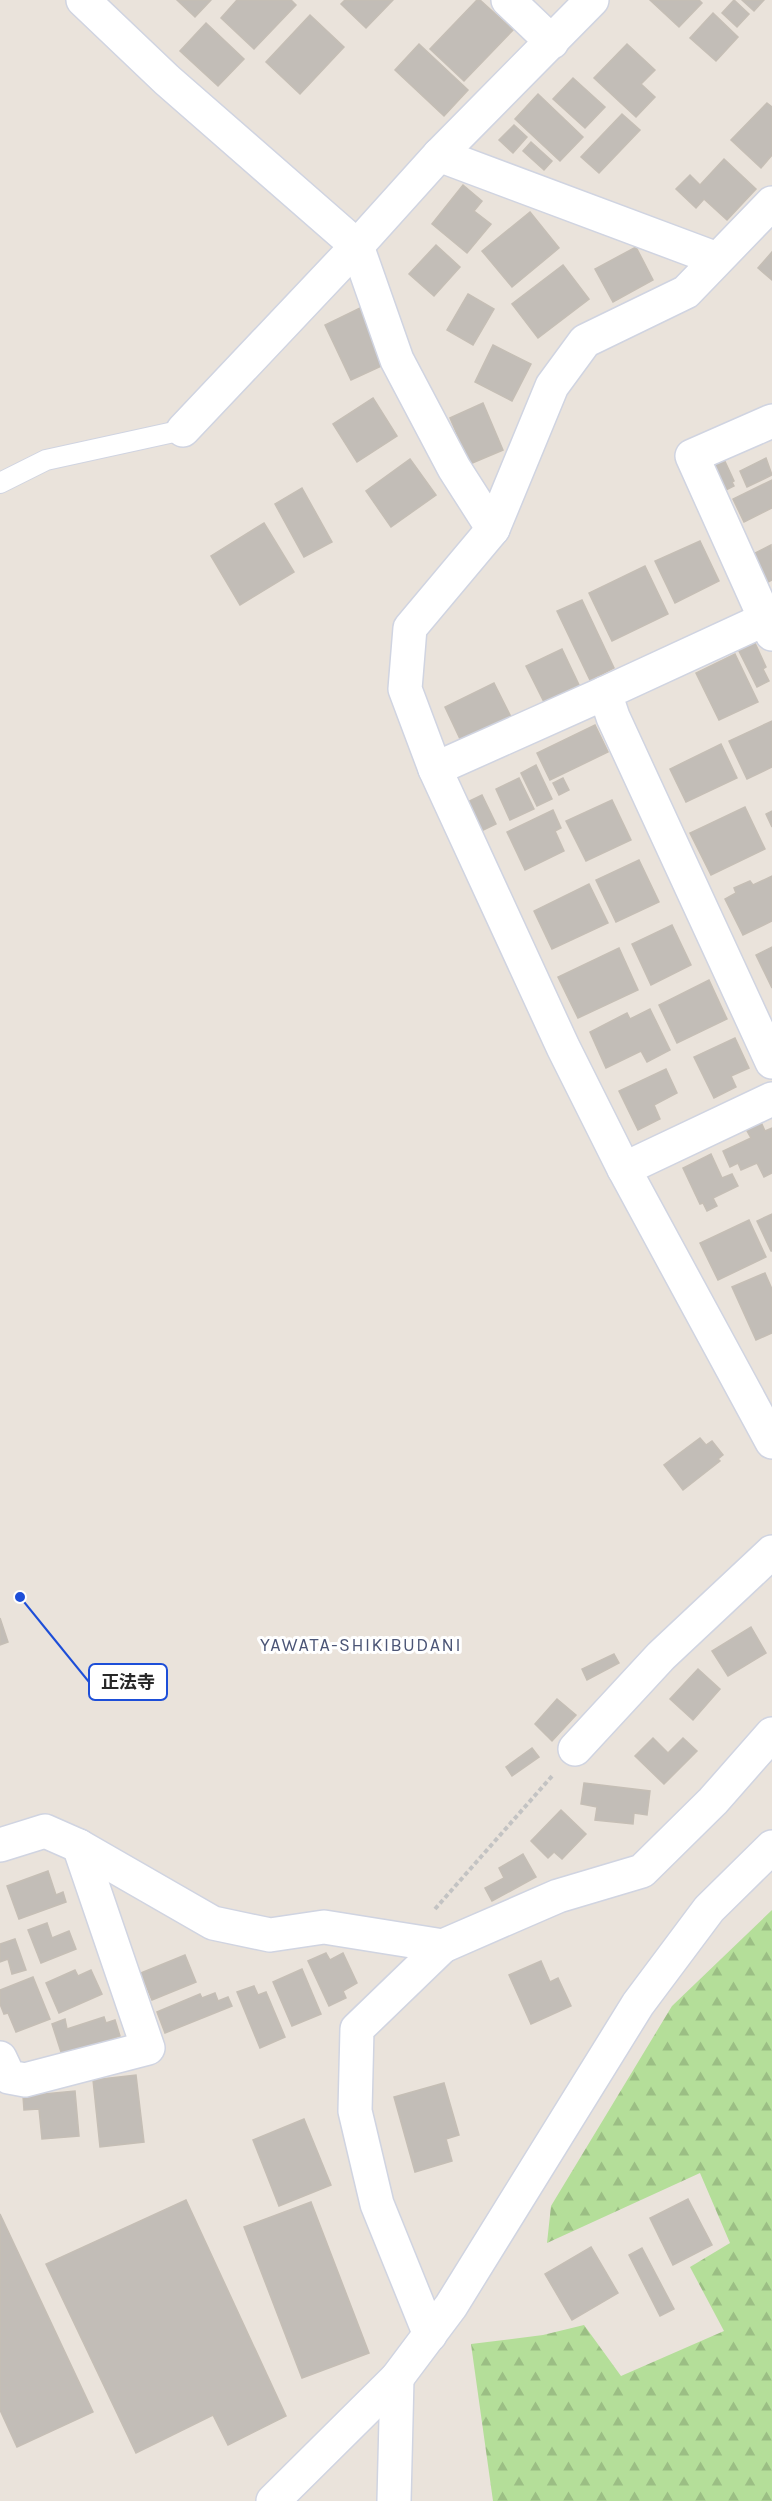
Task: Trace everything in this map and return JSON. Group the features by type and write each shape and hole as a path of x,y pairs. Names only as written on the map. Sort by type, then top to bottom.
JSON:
{"street":[{"path":"83,0 167,80 357,246 397,360 454,468 493,529"},
{"path":"508,0 552,42"},
{"path":"183,430 357,246 439,154 591,0"},
{"path":"439,154 717,259"},
{"path":"772,202 686,292 585,341 552,386 493,529 410,628 405,689 435,769 563,1047 624,1169 772,1442"},
{"path":"435,769 770,623 692,456 772,421"},
{"path":"605,693 613,717 772,1062"},
{"path":"624,1169 772,1098"},
{"path":"575,1749 661,1656 772,1552"},
{"path":"430,2335 377,2204 355,2111 357,2028 443,1946 558,1896 642,1870 713,1801 772,1734"},
{"path":"0,1845 45,1831 79,1846 213,1923 270,1935 324,1927 443,1946"},
{"path":"0,2058 9,2077 25,2080 148,2048 79,1846"},
{"path":"273,2501 397,2378 430,2335 451,2306 638,2004 709,1909 772,1847"},
{"path":"394,2501 397,2378"}],"lane":[{"path":"0,483 46,460 183,430"}],"path":[{"path":"407,1941 575,1749"}],"green space":[{"path":"772,1910 772,2501 493,2501 471,2344 543,2335 584,2325 621,2376 724,2331 690,2267 730,2243 700,2173 547,2243 551,2206 672,2006"}],"building":[{"path":"177,0 211,0 195,17"},
{"path":"237,0 291,0 296,5 254,49 221,18"},
{"path":"345,0 393,0 366,28 341,4"},
{"path":"477,0 480,0 513,30 464,81 430,49"},
{"path":"650,0 699,0 702,3 679,27"},
{"path":"734,0 749,14 737,27 722,13"},
{"path":"742,0 764,0 754,11"},
{"path":"713,13 738,37 716,61 690,38"},
{"path":"310,15 344,47 300,94 266,62"},
{"path":"206,23 244,59 218,86 180,51"},
{"path":"419,44 468,90 444,116 395,70"},
{"path":"627,44 655,70 641,84 655,97 636,117 594,78"},
{"path":"573,78 605,107 585,128 553,99"},
{"path":"538,94 583,137 560,161 515,119"},
{"path":"767,103 772,107 772,155 761,168 731,140"},
{"path":"622,114 640,130 599,173 581,157"},
{"path":"514,125 527,137 513,153 499,140"},
{"path":"531,142 552,161 544,170 523,151"},
{"path":"724,159 756,189 727,220 704,199 696,208 676,189 690,175 700,185"},
{"path":"463,185 482,201 474,211 491,224 467,253 432,224"},
{"path":"530,212 559,248 512,287 482,251"},
{"path":"436,245 460,267 434,296 409,274"},
{"path":"636,247 653,280 613,302 595,269"},
{"path":"772,252 772,280 758,268"},
{"path":"563,265 589,299 538,338 512,304"},
{"path":"468,294 494,309 473,345 447,330"},
{"path":"360,308 386,364 351,380 325,325"},
{"path":"493,345 531,364 512,401 475,382"},
{"path":"373,398 397,436 357,462 333,424"},
{"path":"483,403 503,450 470,464 450,418"},
{"path":"722,455 734,481 732,482 734,486 724,491 709,462"},
{"path":"766,458 772,475 747,487 740,471"},
{"path":"410,459 436,495 391,527 366,491"},
{"path":"772,480 772,508 744,522 733,499"},
{"path":"302,488 332,542 304,557 275,504"},
{"path":"264,523 294,572 240,605 211,556"},
{"path":"700,541 719,581 675,603 655,561"},
{"path":"771,545 772,580 761,586 747,557"},
{"path":"645,566 668,614 612,641 589,593"},
{"path":"582,600 614,668 590,680 557,611"},
{"path":"755,643 766,667 763,669 769,681 757,687 739,651"},
{"path":"562,649 579,685 544,702 526,666"},
{"path":"735,654 758,702 719,720 696,673"},
{"path":"494,683 511,717 461,741 445,707"},
{"path":"772,721 772,767 747,779 729,741"},
{"path":"595,725 608,752 550,780 537,753"},
{"path":"721,744 737,778 686,802 670,769"},
{"path":"536,765 552,799 537,806 521,773"},
{"path":"519,778 534,809 510,820 496,789"},
{"path":"563,778 569,790 559,795 553,783"},
{"path":"482,795 496,824 475,834 461,805"},
{"path":"612,800 631,840 586,861 566,821"},
{"path":"745,807 765,849 711,875 690,833"},
{"path":"553,810 561,828 555,831 564,851 525,870 507,832"},
{"path":"772,811 772,827 766,814"},
{"path":"639,860 659,902 616,922 596,880"},
{"path":"772,876 772,921 743,935 725,899 736,893 734,888 750,881 753,885"},
{"path":"589,884 608,923 552,949 534,911"},
{"path":"672,925 691,965 651,985 632,944"},
{"path":"772,947 772,988 756,955"},
{"path":"619,948 638,990 578,1018 558,977"},
{"path":"709,980 727,1019 677,1043 659,1005"},
{"path":"650,1009 670,1050 647,1062 641,1051 606,1068 590,1032 627,1013 630,1019"},
{"path":"735,1038 749,1068 731,1076 736,1087 714,1098 694,1057"},
{"path":"666,1069 677,1093 654,1105 660,1119 638,1130 619,1091"},
{"path":"761,1122 765,1131 772,1128 772,1173 764,1177 757,1163 741,1170 738,1163 730,1167 723,1151 751,1138 746,1129"},
{"path":"711,1154 722,1178 732,1174 738,1186 713,1198 717,1206 707,1211 703,1203 700,1204 683,1168"},
{"path":"772,1214 772,1251 771,1251 757,1221"},
{"path":"749,1220 766,1257 718,1280 700,1243"},
{"path":"765,1273 772,1289 772,1333 756,1340 732,1287"},
{"path":"700,1438 706,1445 712,1441 723,1455 718,1459 720,1461 683,1490 664,1465"},
{"path":"0,1618 8,1642 0,1645"},
{"path":"751,1627 766,1653 728,1676 712,1651"},
{"path":"614,1654 619,1663 587,1680 582,1669"},
{"path":"698,1669 720,1689 693,1720 670,1699"},
{"path":"557,1699 576,1715 552,1741 535,1724"},
{"path":"653,1738 668,1753 683,1738 697,1751 664,1784 635,1756"},
{"path":"532,1748 539,1757 512,1776 506,1767"},
{"path":"584,1783 650,1791 647,1815 634,1813 633,1824 595,1820 597,1807 581,1804"},
{"path":"561,1810 586,1834 562,1859 554,1852 548,1858 531,1841"},
{"path":"523,1854 536,1877 492,1901 485,1888 504,1878 499,1868"},
{"path":"48,1871 56,1895 63,1892 66,1902 19,1919 7,1886"},
{"path":"47,1923 52,1938 69,1931 76,1949 41,1963 28,1930"},
{"path":"15,1939 26,1970 12,1974 8,1959 0,1962 0,1944"},
{"path":"326,1953 330,1960 343,1953 357,1983 343,1991 346,1998 329,2006 308,1961"},
{"path":"185,1955 196,1982 152,2000 141,1973"},
{"path":"541,1961 550,1982 558,1978 571,2006 531,2024 509,1975"},
{"path":"302,1969 321,2014 292,2026 273,1982"},
{"path":"75,1970 78,1976 91,1970 102,1994 59,2013 46,1983"},
{"path":"33,1977 50,2019 16,2032 8,2013 4,2014 0,2004 0,1990"},
{"path":"254,1986 258,1995 266,1992 285,2037 260,2048 237,1992"},
{"path":"215,1993 218,2001 228,1997 232,2006 165,2033 157,2012 200,1994 202,1998"},
{"path":"104,2017 106,2023 115,2020 120,2036 62,2055 52,2024 65,2019 67,2029"},
{"path":"136,2075 144,2142 100,2147 93,2080"},
{"path":"444,2083 459,2135 446,2139 452,2161 415,2172 394,2097"},
{"path":"75,2091 79,2136 42,2139 39,2109 24,2110 23,2096"},
{"path":"304,2119 331,2185 279,2206 253,2140"},
{"path":"688,2199 712,2245 673,2265 650,2218"},
{"path":"186,2200 286,2416 228,2445 213,2415 136,2453 46,2264"},
{"path":"311,2202 369,2353 302,2378 244,2227"},
{"path":"0,2214 93,2412 17,2447 0,2410"},
{"path":"591,2247 618,2293 572,2320 545,2274"},
{"path":"642,2248 674,2309 660,2316 629,2255"}],"place":[{"name":"正法寺","path":"20,1597"}],"district":[{"name":"YAWATA-SHIKIBUDANI","path":"361,1645"}]}
